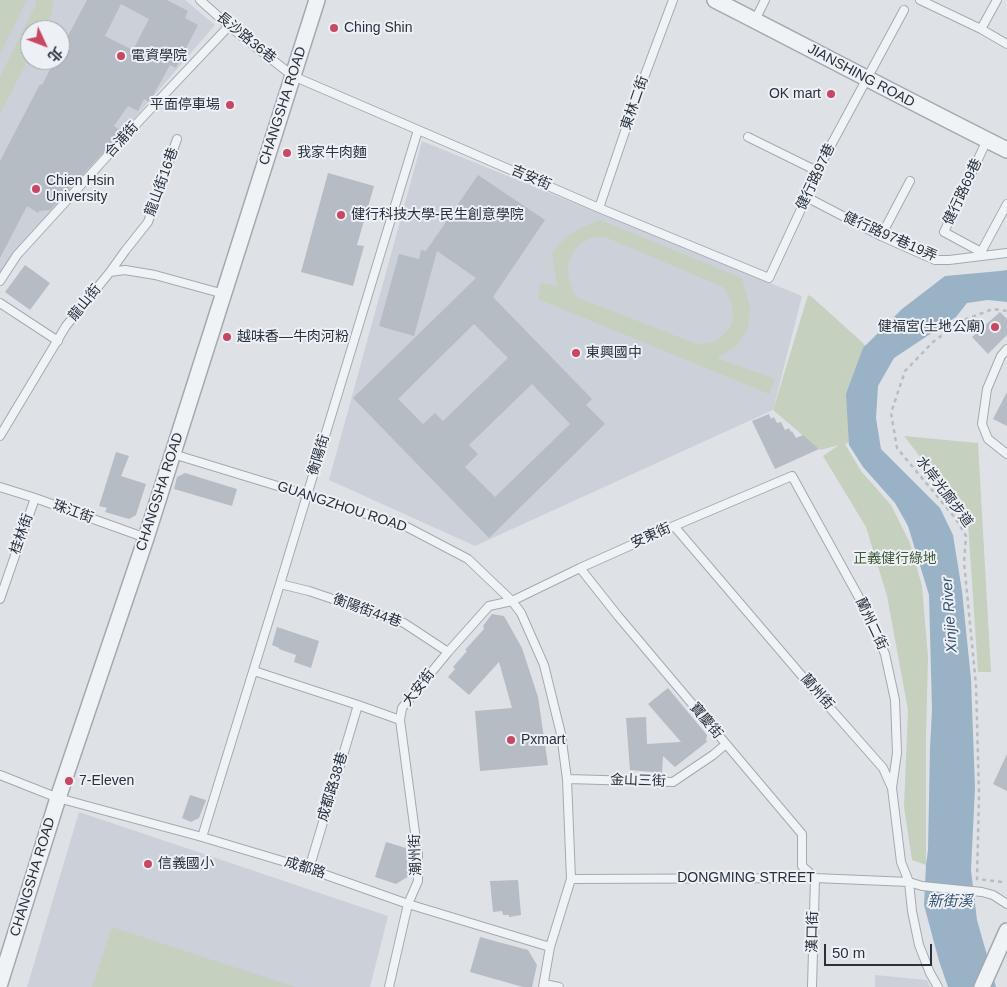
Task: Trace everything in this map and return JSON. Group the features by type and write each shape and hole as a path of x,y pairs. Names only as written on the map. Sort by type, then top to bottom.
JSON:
{"street":[{"name":"CHANGSHA ROAD","path":"0,983 58,798 146,538 317,0"},
{"name":"JIANSHING ROAD","path":"715,0 927,111 1007,150"},
{"path":"982,987 1007,931"}],"lane":[{"name":"長沙路36巷","path":"200,0 229,26 293,76"},
{"name":"東林二街","path":"599,208 636,99 673,0"},
{"path":"755,20 765,0"},
{"path":"920,0 981,29 1007,44"},
{"path":"981,29 997,0"},
{"name":"健行路97巷","path":"769,278 817,171 904,10"},
{"name":"合浦街","path":"0,281 23,248 229,26"},
{"name":"吉安街","path":"293,76 599,208 769,278"},
{"name":"衡陽街","path":"202,838 418,130"},
{"path":"748,137 817,171"},
{"name":"龍山街16巷","path":"110,272 148,222 177,139"},
{"name":"健行路69巷","path":"980,254 944,232 987,140"},
{"path":"881,236 910,180"},
{"name":"健行路97巷19弄","path":"806,198 881,236 935,260 980,254 1007,253"},
{"path":"980,254 1007,204"},
{"name":"龍山街","path":"0,436 66,326 110,272 125,270 154,275 224,294"},
{"path":"0,303 58,341"},
{"path":"1007,349 1001,356 987,389 982,424 988,439 1007,454"},
{"name":"GUANGZHOU ROAD","path":"173,454 408,527 468,559 512,601 521,613 544,664 561,734 567,779 571,879 550,947 543,986"},
{"name":"安東街","path":"512,601 674,526 792,476"},
{"name":"蘭州二街","path":"792,476 867,612 885,654 896,700 897,753 892,788"},
{"name":"珠江街","path":"0,487 146,538"},
{"name":"桂林街","path":"0,598 35,498"},
{"name":"蘭州街","path":"674,526 883,768 892,788 901,862 908,882 919,945 930,973 938,987"},
{"name":"寶慶街","path":"580,568 618,616 802,834 802,866 815,878"},
{"name":"衡陽街44巷","path":"280,584 309,591 404,623 448,652"},
{"name":"大安街","path":"254,671 400,720 402,708 489,606 512,601"},
{"name":"成都路38巷","path":"309,869 358,705"},
{"name":"潮州街","path":"388,987 408,904 418,881 418,855 400,720"},
{"name":"金山三街","path":"567,779 673,782 726,744"},
{"name":"成都路","path":"0,775 58,798 309,869 408,904 550,947"},
{"name":"DONGMING STREET","path":"571,879 815,878 908,882 922,886 982,892 993,895 1007,904"},
{"name":"漢口街","path":"812,987 815,878"},
{"path":"543,986 559,987"}],"path":[{"name":"水岸光廊步道","path":"1002,882 978,879 979,794 976,695 964,562 966,536 956,519 898,448 891,413 905,371 933,342 961,320 993,309 1007,311"}],"shaded area":[{"name":"Chien Hsin University","path":"0,0 185,0 215,25 10,259 0,274"},
{"name":"東興國中","path":"422,141 802,296 773,410 475,546 329,480"},
{"name":"信義國小","path":"79,812 388,916 370,987 27,987"},
{"path":"875,975 927,980 930,987 875,987"}],"green space":[{"path":"0,0 27,0 0,54"},
{"path":"36,0 54,0 49,20 28,20"},
{"path":"20,36 20,70 23,70 0,114 0,77"},
{"path":"600,220 742,278 750,308 748,329 736,346 717,358 775,379 769,394 538,299 540,283 557,286 552,252 568,236","holes":["605,237 723,287 730,300 733,320 726,332 714,342 697,344 576,297 568,275 569,261 576,248 582,243 588,239"]},
{"path":"808,295 873,352 859,440 845,444 861,471 891,505 910,543 922,586 928,657 926,865 912,860 904,807 908,710 887,596 866,527 823,456 839,445 820,450 773,410"},
{"name":"正義健行綠地","path":"904,436 978,443 991,672 978,672 968,523"},
{"path":"112,927 295,987 92,987"}],"water":[{"name":"新街溪","path":"1007,270 1007,302 988,300 967,303 956,317 894,358 878,386 876,418 881,449 940,508 953,535 962,591 971,679 975,788 971,870 977,920 996,987 948,987 924,905 928,850 932,710 929,595 908,526 895,503 863,467 849,445 846,394 863,348 902,309 945,276"}],"building":[{"name":"Chien Hsin University","path":"87,0 167,0 188,11 185,18 198,25 176,68 170,65 150,101 144,99 138,111 128,106 114,126 122,132 50,210 39,211 38,213 27,206 0,258 0,161 40,84 42,85 50,70 70,70 70,32","holes":["121,4 149,19 133,50 105,36"]},
{"name":"健行科技大學-民生創意學院","path":"328,173 374,186 357,245 364,246 353,286 301,272"},
{"path":"478,175 545,220 493,297 592,399 586,405 605,424 489,538 353,398 476,278 437,251 414,336 379,326 399,254 419,259 421,250 426,251","holes":["474,324 508,358 443,421 435,413 423,424 398,399","532,384 570,424 495,497 465,467 478,454 469,445"]},
{"path":"25,265 50,283 30,310 5,292"},
{"name":"健福宮(土地公廟)","path":"1000,312 1007,319 1007,335 988,354 972,337"},
{"path":"1007,392 1007,426 993,419"},
{"path":"769,414 771,419 774,417 777,423 781,422 785,430 789,428 796,438 803,435 819,449 775,469 752,421"},
{"path":"116,452 129,456 121,476 146,484 136,515 129,519 105,512 107,508 99,506"},
{"path":"185,473 237,489 232,506 174,489 177,477"},
{"path":"492,614 504,616 522,648 538,697 548,765 480,771 475,711 512,708 499,662 469,695 448,677 455,669 453,667 467,651 465,650 484,629 483,626"},
{"path":"277,627 319,641 311,668 294,662 296,655 272,645"},
{"path":"668,688 707,735 706,741 708,741 675,767 663,756 662,773 630,770 626,718 646,717 647,744 681,742 648,704"},
{"path":"1007,754 1007,791 993,784"},
{"path":"190,795 206,800 199,818 191,822 182,818"},
{"path":"386,842 406,848 409,876 396,884 375,877"},
{"path":"518,880 521,915 509,917 509,915 503,915 502,911 493,912 490,881"},
{"path":"480,937 528,950 537,965 532,987 523,987 470,972"}],"place":[{"name":"Ching Shin","path":"334,28"},
{"name":"電資學院","path":"121,56"},
{"name":"OK mart","path":"831,94"},
{"name":"平面停車場","path":"230,105"},
{"name":"我家牛肉麵","path":"287,153"},
{"name":"Chien Hsin University","path":"36,189"},
{"name":"健行科技大學-民生創意學院","path":"341,215"},
{"name":"健福宮(土地公廟)","path":"995,327"},
{"name":"越味香—牛肉河粉","path":"227,337"},
{"name":"東興國中","path":"576,353"},
{"name":"Pxmart","path":"511,740"},
{"name":"7-Eleven","path":"69,781"},
{"name":"信義國小","path":"148,864"}],"water label":[{"name":"Xinjie River","path":"950,615"}]}
